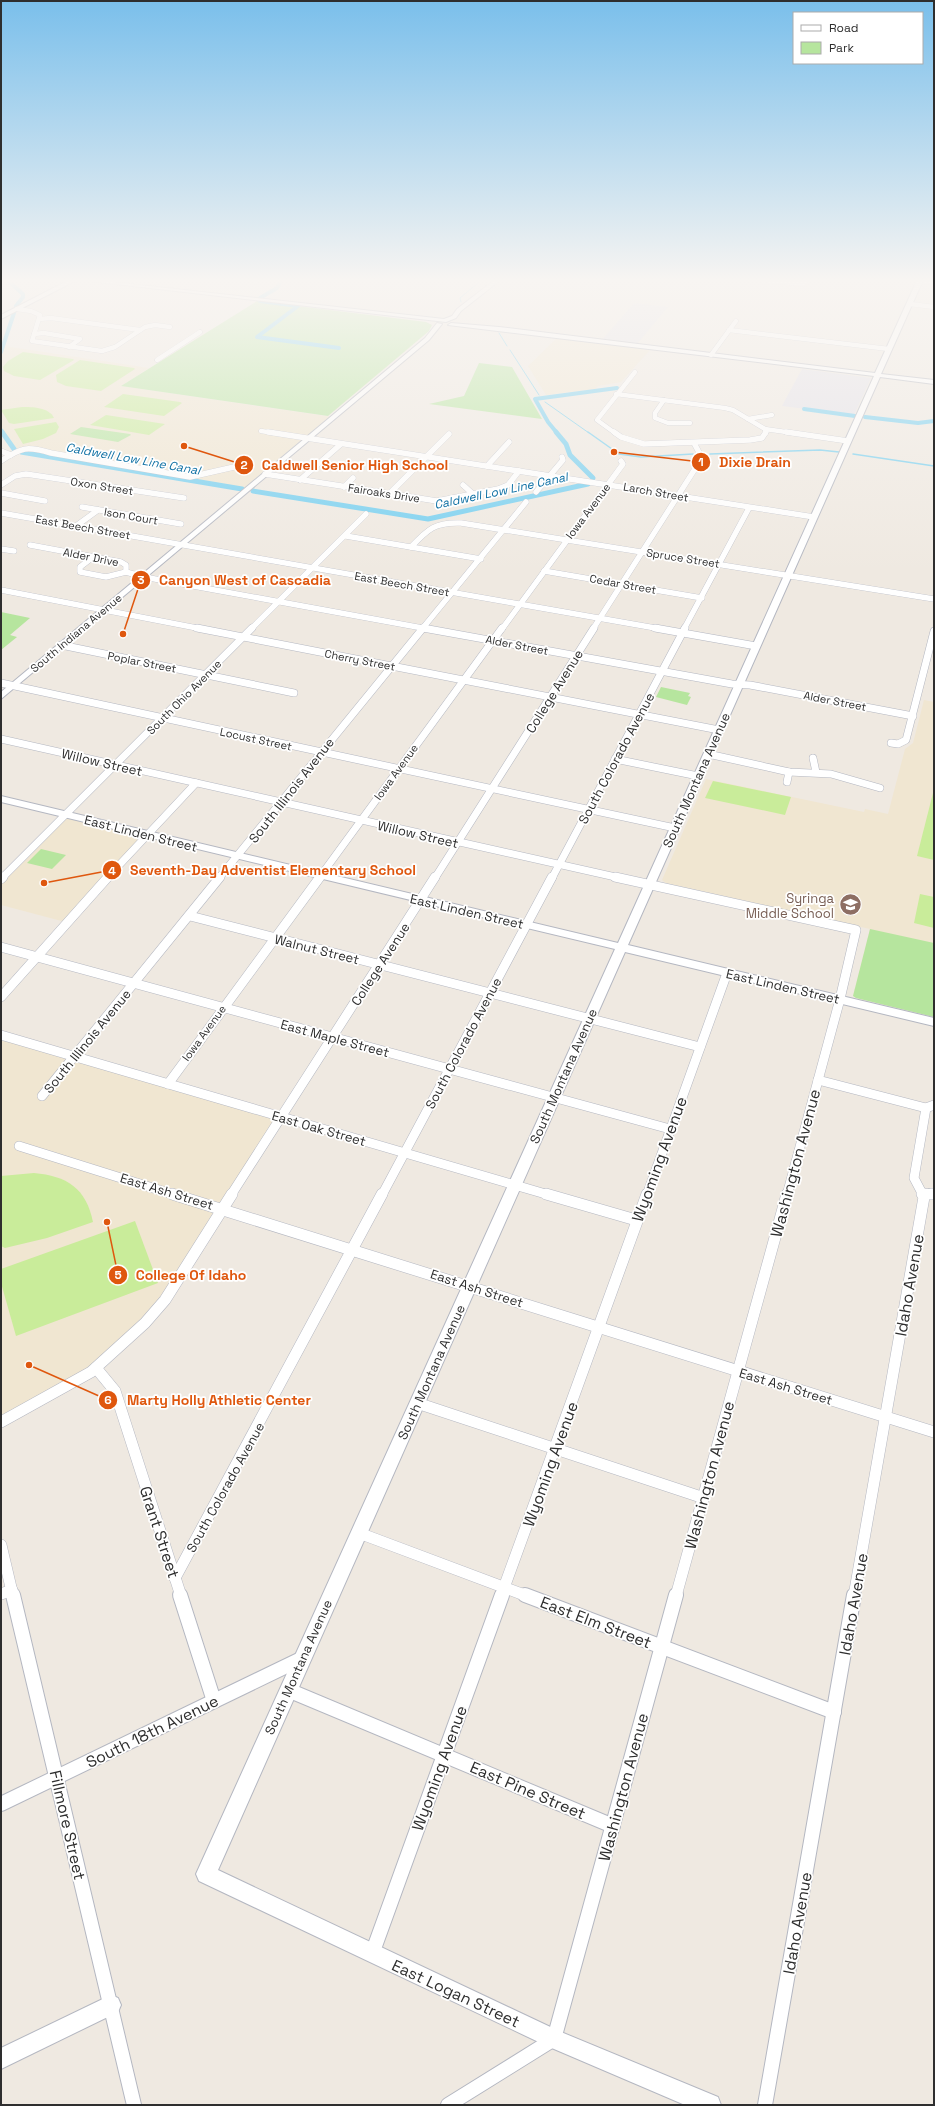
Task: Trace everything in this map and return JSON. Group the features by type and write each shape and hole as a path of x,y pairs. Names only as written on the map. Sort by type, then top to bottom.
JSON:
{"main road":[{"name":"South Indiana Avenue","path":"1,696 382,376"},
{"name":"South Montana Avenue","path":"206,1874 877,376"},
{"path":"888,376 934,382"},
{"name":"East Linden Street","path":"1,799 934,1022"},
{"name":"East Logan Street","path":"206,1874 554,2039 710,2105"},
{"path":"1,2059 111,2005"}],"street":[{"path":"632,376 598,417 598,422 630,441 659,445 758,439 764,435 765,429"},
{"path":"616,394 730,409 765,429 848,441"},
{"path":"664,400 655,413 655,418 668,423 690,423"},
{"path":"748,419 772,415"},
{"name":"Larch Street","path":"261,431 381,452 550,475 749,508 814,517"},
{"path":"389,494 449,434"},
{"path":"487,466 509,442"},
{"path":"300,480 341,444"},
{"name":"College Avenue","path":"1,1422 69,1386 96,1368 141,1328 165,1300 222,1208 458,843 551,697 641,551 700,461 701,456 694,444"},
{"path":"1,461 22,448 33,447 51,453 190,477 234,467"},
{"path":"1,451 11,455"},
{"path":"536,492 563,460 562,457"},
{"name":"Iowa Avenue","path":"168,1084 397,769 623,464 621,461"},
{"name":"Fairoaks Drive","path":"265,474 437,501 504,487 519,471"},
{"name":"Oxon Street","path":"11,478 20,474 184,498"},
{"path":"1,476 11,478"},
{"path":"1,485 11,478"},
{"path":"344,487 353,478"},
{"path":"462,485 473,494"},
{"path":"1,493 45,501"},
{"name":"South Illinois Avenue","path":"42,1096 190,916 451,592 481,558 526,502"},
{"name":"Ison Court","path":"82,507 181,524"},
{"name":"South Colorado Avenue","path":"175,1578 559,866 749,508"},
{"path":"76,526 98,510"},
{"name":"East Beech Street","path":"1,512 756,646"},
{"name":"South Ohio Avenue","path":"1,879 346,536 366,514"},
{"name":"Spruce Street","path":"412,546 432,525 456,522 934,599"},
{"path":"346,536 481,558"},
{"name":"Alder Drive","path":"30,545 124,563 126,565 126,572 144,577"},
{"path":"1,549 14,551"},
{"path":"94,557 80,567 80,572 106,577 126,572"},
{"name":"Cedar Street","path":"544,571 702,598"},
{"name":"Alder Street","path":"144,577 662,672 750,685 913,716"},
{"name":"Cherry Street","path":"1,590 719,730"},
{"path":"891,743 902,743 906,740 934,631"},
{"name":"Poplar Street","path":"62,645 294,693"},
{"name":"Locust Street","path":"1,683 320,753 675,828"},
{"name":"Willow Street","path":"1,739 559,866 640,884 650,884 836,926"},
{"path":"708,754 789,772 816,772 831,774 880,788"},
{"path":"813,758 816,772"},
{"path":"616,759 698,776"},
{"path":"787,782 789,772"},
{"path":"1,997 147,834 196,783"},
{"path":"1,868 10,870"},
{"name":"Walnut Street","path":"190,916 491,992 700,1047"},
{"name":"Washington Avenue","path":"554,2039 840,999 856,930 836,926"},
{"name":"East Maple Street","path":"1,947 670,1129"},
{"name":"Wyoming Avenue","path":"372,1954 556,1450 636,1220 727,973"},
{"name":"East Oak Street","path":"1,1035 636,1220"},
{"path":"818,1080 929,1106 914,1178 923,1192 934,1194"},
{"name":"East Ash Street","path":"19,1146 222,1208 934,1432"},
{"name":"Idaho Avenue","path":"765,2105 886,1417 924,1197 923,1192"},
{"name":"Grant Street","path":"96,1368 115,1391 214,1701"},
{"path":"417,1403 704,1498"},
{"name":"East Elm Street","path":"359,1533 834,1712"},
{"name":"Fillmore Street","path":"1,1545 6,1592 57,1777 134,2105"},
{"name":"South 18th Avenue","path":"1,1804 302,1658"},
{"name":"East Pine Street","path":"288,1690 613,1826"},
{"path":"448,2105 554,2039"}],"shaded area":[{"path":"1,376 136,376 121,386 333,417 247,490 26,454 14,449 1,430"},
{"path":"534,376 626,376 621,382 598,386 595,389 546,395"},
{"path":"798,376 858,376 871,378 854,415 782,406"},
{"name":"Syringa Middle School","path":"924,700 934,702 934,1017 853,996 870,929 666,883 662,880 706,779 864,812 865,809 888,814 905,749 913,743"},
{"path":"66,815 147,834 69,923 1,905 1,879"},
{"path":"1,1035 282,1117 165,1300 91,1372 1,1422"}],"green space":[{"path":"16,376 46,376 40,380"},
{"path":"56,376 124,376 101,391 66,386 57,382"},
{"path":"137,376 375,376 328,416 121,386"},
{"path":"473,376 517,376 542,419 429,404 464,396"},
{"path":"123,394 182,403 164,416 104,407"},
{"path":"22,407 44,410 52,414 54,418 14,424 9,423 1,410"},
{"path":"106,415 165,424 149,435 90,425"},
{"path":"56,422 59,427 56,433 43,439 23,444 14,429"},
{"path":"81,427 131,435 118,442 70,434"},
{"path":"1,612 30,618 10,635 17,637 1,650"},
{"path":"661,687 690,693 688,696 691,697 687,705 656,697"},
{"path":"713,781 791,797 785,815 705,798"},
{"path":"934,789 934,860 917,856"},
{"path":"41,849 66,855 52,869 27,863"},
{"path":"920,894 934,897 934,928 914,923"},
{"path":"870,929 934,943 934,1017 853,996"},
{"path":"34,1173 56,1177 73,1186 80,1192 85,1200 90,1210 93,1222 47,1238 5,1248 1,1246 1,1176"},
{"path":"135,1221 158,1283 16,1336 1,1283 1,1269"}],"waterway":[{"path":"527,376 539,395"},
{"name":"Caldwell Low Line Canal","path":"557,433 548,422 535,399 617,388"},
{"path":"545,402 589,433"},
{"name":"Caldwell Low Line Canal","path":"804,409 855,416"},
{"name":"Caldwell Low Line Canal","path":"865,417 918,423 934,421"},
{"name":"Caldwell Low Line Canal","path":"2,432 14,449"},
{"name":"Caldwell Low Line Canal","path":"556,432 566,444 570,455 593,478"},
{"path":"588,432 619,454 641,457 693,454"},
{"path":"710,454 820,450 839,452"},
{"name":"Caldwell Low Line Canal","path":"21,452 242,489"},
{"path":"853,454 934,466"},
{"name":"Caldwell Low Line Canal","path":"253,491 428,519 588,484"}],"place":[{"name":"Caldwell Senior High School","path":"184,446"},
{"name":"Dixie Drain","path":"614,452"},
{"name":"Canyon West of Cascadia","path":"123,634"},
{"name":"Seventh-Day Adventist Elementary School","path":"44,883"},
{"name":"Syringa Middle School","path":"850,905"},
{"name":"College Of Idaho","path":"107,1222"},
{"name":"Marty Holly Athletic Center","path":"29,1365"}]}
